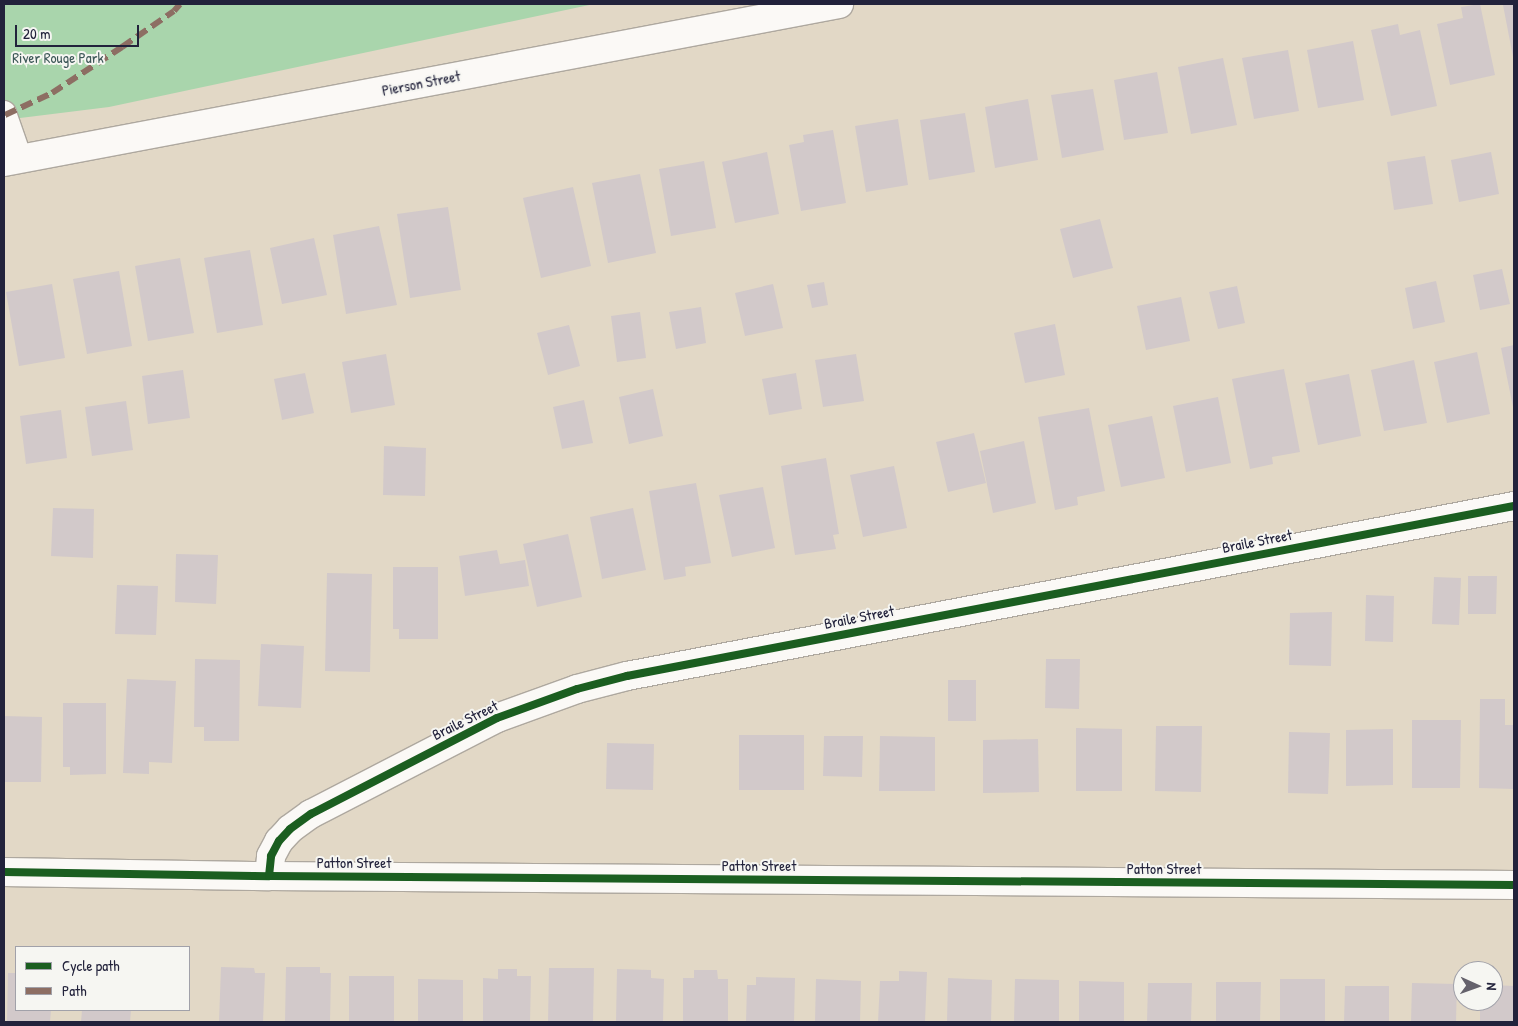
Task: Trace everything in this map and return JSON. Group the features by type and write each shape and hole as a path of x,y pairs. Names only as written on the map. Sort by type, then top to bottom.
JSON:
{"street":[{"name":"Pierson Street","path":"12,160 839,4"},
{"name":"Braile Street","path":"269,876 271,856 279,841 290,829 312,814 497,718 577,688 627,676 1514,506"},
{"name":"Patton Street","path":"4,872 269,876 1514,886"}],"lane":[{"path":"4,113 12,160"}],"green space":[{"name":"River Rouge Park","path":"4,4 594,4 109,107 4,120"}],"building":[{"path":"1480,4 1495,75 1450,85 1437,24 1463,18 1461,7"},
{"path":"1514,4 1514,57 1513,57 1503,5"},
{"path":"1398,24 1400,35 1420,30 1437,106 1391,116 1371,30"},
{"path":"1353,41 1364,100 1318,108 1307,50"},
{"path":"1288,50 1299,111 1254,119 1242,58"},
{"path":"1223,58 1237,125 1191,134 1178,67"},
{"path":"1157,72 1168,133 1124,140 1114,80"},
{"path":"1093,89 1104,150 1062,158 1051,95"},
{"path":"1028,99 1038,160 995,168 985,107"},
{"path":"965,113 975,172 929,180 920,120"},
{"path":"898,119 908,185 866,192 855,126"},
{"path":"833,130 846,203 801,211 789,145 804,142 803,135"},
{"path":"767,152 779,214 735,223 722,162"},
{"path":"1491,152 1499,194 1459,202 1451,160"},
{"path":"1425,156 1433,204 1394,210 1387,162"},
{"path":"704,161 716,228 671,236 659,169"},
{"path":"640,174 656,253 608,263 592,183"},
{"path":"573,187 591,266 541,278 523,198"},
{"path":"448,207 461,290 410,298 397,214"},
{"path":"1100,219 1113,268 1073,278 1060,229"},
{"path":"379,226 397,305 346,314 333,235"},
{"path":"314,238 327,295 282,304 270,248"},
{"path":"250,250 263,325 217,333 204,258"},
{"path":"180,258 194,333 148,341 135,266"},
{"path":"1502,269 1510,304 1480,310 1473,275"},
{"path":"119,271 132,346 87,354 73,279"},
{"path":"1436,281 1445,322 1413,329 1405,288"},
{"path":"824,282 828,305 812,308 807,285"},
{"path":"52,284 65,358 19,366 6,292"},
{"path":"773,284 783,328 745,336 735,293"},
{"path":"1237,286 1245,323 1218,329 1209,292"},
{"path":"1181,297 1190,341 1146,350 1137,306"},
{"path":"701,307 706,343 676,349 669,312"},
{"path":"640,312 646,358 617,362 611,316"},
{"path":"1055,324 1065,375 1025,383 1014,333"},
{"path":"569,325 580,366 548,375 537,333"},
{"path":"1514,345 1514,407 1513,407 1501,348"},
{"path":"1477,352 1490,414 1447,423 1434,362"},
{"path":"386,354 395,405 351,413 342,362"},
{"path":"856,354 864,401 823,407 815,360"},
{"path":"1414,360 1427,423 1384,431 1371,370"},
{"path":"1284,369 1300,452 1272,457 1273,464 1250,469 1232,379"},
{"path":"183,370 190,418 148,424 142,376"},
{"path":"305,373 314,413 282,420 274,379"},
{"path":"796,373 802,409 769,415 762,379"},
{"path":"1349,374 1361,436 1318,445 1305,383"},
{"path":"653,389 663,436 629,444 619,397"},
{"path":"1218,397 1231,463 1186,472 1173,406"},
{"path":"584,400 593,443 562,449 553,407"},
{"path":"126,401 133,450 92,456 85,407"},
{"path":"1089,408 1105,491 1077,497 1078,505 1055,510 1038,417"},
{"path":"61,410 67,458 26,464 20,416"},
{"path":"1152,416 1165,478 1121,487 1108,425"},
{"path":"974,433 986,483 948,492 936,442"},
{"path":"1024,441 1036,503 993,513 980,451"},
{"path":"384,446 426,448 425,496 383,495"},
{"path":"826,458 839,534 833,535 836,549 795,555 781,466"},
{"path":"894,466 907,528 863,537 850,475"},
{"path":"696,483 711,563 685,567 686,576 664,580 649,491"},
{"path":"763,487 775,548 732,557 719,495"},
{"path":"53,508 94,509 93,558 51,556"},
{"path":"633,508 646,570 602,579 590,517"},
{"path":"568,534 582,597 537,607 523,544"},
{"path":"497,550 500,564 525,560 529,586 465,596 459,556"},
{"path":"176,554 218,555 216,604 175,602"},
{"path":"393,567 438,567 438,639 399,639 399,629 393,629"},
{"path":"327,573 372,574 370,672 325,671"},
{"path":"1468,576 1497,576 1496,614 1468,614"},
{"path":"1434,577 1461,578 1459,625 1432,624"},
{"path":"117,585 158,586 156,635 115,634"},
{"path":"1366,595 1394,596 1393,642 1365,641"},
{"path":"1332,612 1331,666 1289,665 1290,613"},
{"path":"261,644 304,646 301,708 258,706"},
{"path":"195,659 240,660 239,741 204,741 204,727 194,727"},
{"path":"1046,659 1080,659 1079,709 1045,708"},
{"path":"127,679 176,681 172,763 149,762 149,774 123,773"},
{"path":"948,680 976,680 976,721 948,721"},
{"path":"1480,699 1505,699 1505,725 1514,725 1514,789 1479,788"},
{"path":"63,703 106,703 106,774 70,775 70,767 63,767"},
{"path":"4,716 42,717 41,782 4,782"},
{"path":"1412,720 1461,720 1460,788 1412,788"},
{"path":"1156,726 1202,726 1201,792 1155,791"},
{"path":"1076,728 1122,729 1122,791 1076,791"},
{"path":"1393,729 1393,785 1346,786 1346,730"},
{"path":"1289,732 1330,733 1328,794 1288,793"},
{"path":"739,735 804,735 804,790 739,790"},
{"path":"824,736 863,736 862,777 823,776"},
{"path":"880,736 935,737 935,791 879,791"},
{"path":"1038,739 1039,792 983,793 983,740"},
{"path":"607,743 654,744 653,790 606,789"},
{"path":"221,967 254,968 255,973 265,973 263,1022 219,1022"},
{"path":"286,967 320,967 320,973 331,973 330,1022 285,1022"},
{"path":"549,968 594,968 593,1022 548,1022"},
{"path":"498,969 517,969 517,976 531,976 530,1022 483,1022 483,978 498,979"},
{"path":"617,969 651,970 651,978 664,979 663,1022 616,1022"},
{"path":"694,970 717,970 718,979 728,979 728,1022 683,1022 683,978 694,978"},
{"path":"899,971 927,972 925,1022 878,1022 880,981 899,981"},
{"path":"8,973 15,973 15,1011 51,1011 50,1022 7,1022"},
{"path":"349,976 394,976 394,1022 349,1022"},
{"path":"756,977 795,978 794,1022 746,1022 747,985 756,985"},
{"path":"948,978 992,980 991,1022 947,1022"},
{"path":"418,979 463,980 463,1022 418,1022"},
{"path":"816,979 861,981 860,1022 815,1022"},
{"path":"1015,979 1059,980 1059,1022 1014,1022"},
{"path":"1280,979 1325,979 1325,1022 1280,1022"},
{"path":"1079,981 1124,982 1124,1022 1079,1022"},
{"path":"1216,982 1261,982 1260,1022 1216,1022"},
{"path":"1148,983 1192,983 1191,1022 1147,1022"},
{"path":"1412,983 1453,984 1453,1011 1456,1011 1456,1022 1411,1022"},
{"path":"1503,985 1514,986 1514,1022 1480,1022 1480,1011 1503,1011"},
{"path":"1345,986 1389,986 1389,1022 1344,1022"},
{"path":"82,1011 131,1011 130,1022 81,1022"}],"marked path":[{"path":"5,115 52,93 174,11 180,4"}],"cycle path":[{"path":"269,876 271,856 279,841 290,829 311,814 497,718 577,689 627,676 1514,506"},
{"path":"4,872 269,876 1514,885"}]}
